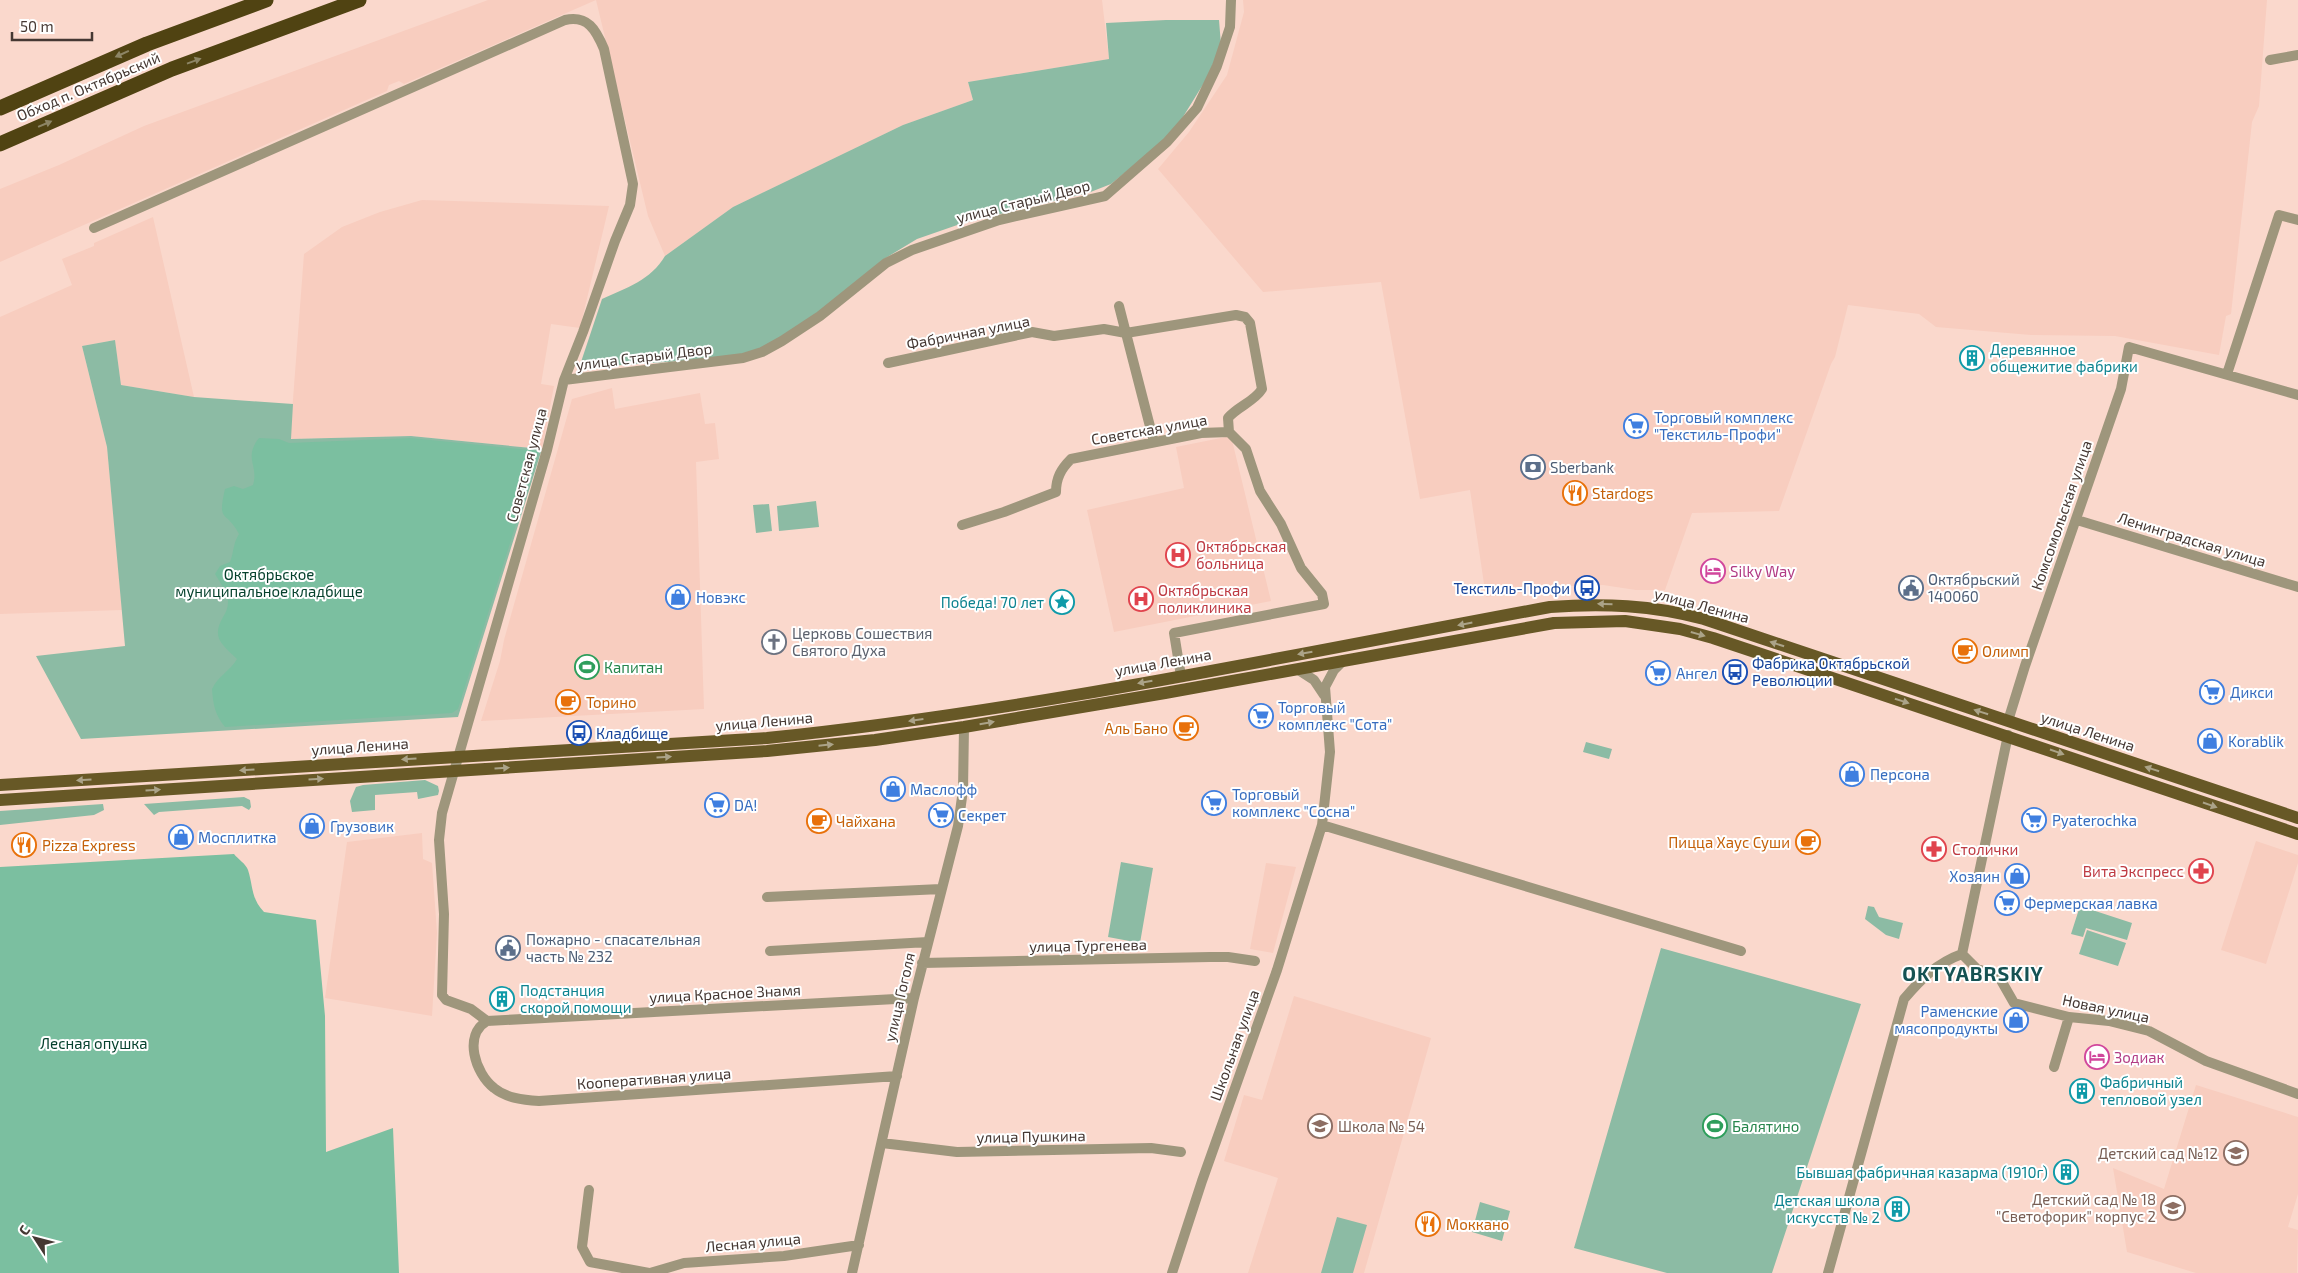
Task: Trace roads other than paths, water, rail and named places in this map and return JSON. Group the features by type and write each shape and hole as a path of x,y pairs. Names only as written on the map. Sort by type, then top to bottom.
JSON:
{"highway":[{"name":"Обход п. Октябрьский","path":"0,108 147,44 266,0"},
{"name":"Обход п. Октябрьский","path":"0,144 172,69 359,0"}],"main road":[{"name":"улица Ленина","path":"0,785 767,738 856,729 963,714 1181,676 1550,607 1591,604 1654,608 1704,620 2298,818"},
{"name":"улица Ленина","path":"0,800 767,751 875,740 964,727 1554,623 1589,621 1650,624 1713,638 2008,735 2298,834"}],"street":[{"name":"улица Старый Двор","path":"564,380 743,358 782,341 820,316 886,263 912,250 999,220 1105,196 1168,142 1197,108 1217,66 1230,27 1231,0"},
{"name":"Советская улица","path":"94,228 565,20 583,19 597,32 604,49 633,184 630,205 564,380 547,450 453,771"},
{"path":"2270,60 2298,55"},
{"path":"2298,220 2279,215 2227,374 2298,395"},
{"path":"1119,306 1154,442"},
{"name":"Фабричная улица","path":"888,363 1032,332 1054,336 1104,329 1126,333 1236,315 1245,317 1250,323 1262,389 1257,397 1235,410 1228,418 1229,432"},
{"name":"Комсомольская улица","path":"2008,721 2022,673 2121,389 2129,347 2227,374"},
{"name":"Советская улица","path":"962,525 1004,512 1056,492 1056,482 1062,468 1071,459 1201,433 1229,432 1246,449 1260,491 1281,524 1301,568 1322,594 1324,604 1174,633 1181,676"},
{"name":"Ленинградская улица","path":"2076,520 2298,588"},
{"name":"Школьная улица","path":"1172,1273 1202,1180 1277,970 1322,825 1330,752 1324,695 1329,678 1344,660"},
{"path":"1297,669 1314,680 1324,695"},
{"name":"улица Гоголя","path":"852,1273 922,963 958,826 963,790 964,727"},
{"path":"1828,1273 1904,998 1925,975 1945,960 1962,954 2008,735"},
{"path":"453,771 442,813 439,840 444,914 442,995 446,1000 471,1009 487,1021"},
{"path":"1322,825 1741,951"},
{"path":"767,897 941,889"},
{"path":"770,951 928,942"},
{"name":"Новая улица","path":"1962,954 1977,969 1998,975 2014,1003 2069,1017 2109,1021 2148,1031 2206,1062 2298,1094"},
{"name":"улица Тургенева","path":"922,963 1210,957 1228,957 1254,961"},
{"name":"улица Красное Знамя","path":"487,1021 914,998"},
{"path":"2054,1067 2069,1017"},
{"name":"Кооперативная улица","path":"487,1021 479,1026 474,1035 477,1065 486,1081 495,1089 523,1100 897,1076"},
{"name":"улица Пушкина","path":"882,1143 957,1152 1151,1148 1181,1152"},
{"name":"Лесная улица","path":"589,1190 582,1247 590,1262 650,1273 684,1263 784,1256 859,1244"}],"place":[{"name":"Деревянное общежитие фабрики","path":"1972,358"},
{"name":"Торговый комплекс \"Текстиль-Профи\"","path":"1636,426"},
{"name":"Sberbank","path":"1533,467"},
{"name":"Stardogs","path":"1575,493"},
{"name":"Октябрьская больница","path":"1178,555"},
{"name":"Silky Way","path":"1713,571"},
{"name":"Текстиль-Профи","path":"1587,588"},
{"name":"Октябрьский 140060","path":"1911,588"},
{"name":"Новэкс","path":"678,597"},
{"name":"Октябрьская поликлиника","path":"1141,599"},
{"name":"Победа! 70 лет","path":"1062,602"},
{"name":"Церковь Сошествия Святого Духа","path":"774,642"},
{"name":"Олимп","path":"1965,651"},
{"name":"Капитан","path":"587,667"},
{"name":"Фабрика Октябрьской Революции","path":"1735,672"},
{"name":"Ангел","path":"1658,673"},
{"name":"Дикси","path":"2212,692"},
{"name":"Торино","path":"568,702"},
{"name":"Торговый комплекс \"Сота\"","path":"1261,716"},
{"name":"Аль Бано","path":"1186,728"},
{"name":"Кладбище","path":"579,733"},
{"name":"Korablik","path":"2210,741"},
{"name":"Персона","path":"1852,774"},
{"name":"Маслофф","path":"893,789"},
{"name":"Торговый комплекс \"Сосна\"","path":"1214,803"},
{"name":"DA!","path":"717,805"},
{"name":"Секрет","path":"941,815"},
{"name":"Pyaterochka","path":"2034,820"},
{"name":"Чайхана","path":"819,821"},
{"name":"Грузовик","path":"312,826"},
{"name":"Мосплитка","path":"181,837"},
{"name":"Пицца Хаус Суши","path":"1808,842"},
{"name":"Pizza Express","path":"24,845"},
{"name":"Столички","path":"1934,849"},
{"name":"Вита Экспресс","path":"2201,871"},
{"name":"Хозяин","path":"2017,876"},
{"name":"Фермерская лавка","path":"2007,903"},
{"name":"Пожарно - спасательная часть № 232","path":"508,948"},
{"name":"Подстанция скорой помощи","path":"502,999"},
{"name":"Раменские мясопродукты","path":"2016,1020"},
{"name":"Зодиак","path":"2097,1057"},
{"name":"Фабричный тепловой узел","path":"2082,1091"},
{"name":"Школа № 54","path":"1320,1126"},
{"name":"Балятино","path":"1715,1126"},
{"name":"Детский сад №12","path":"2236,1153"},
{"name":"Бывшая фабричная казарма (1910г)","path":"2066,1172"},
{"name":"Детский сад № 18 \"Светофорик\" корпус 2","path":"2173,1208"},
{"name":"Детская школа искусств № 2","path":"1897,1209"},
{"name":"Моккано","path":"1428,1224"}],"district":[{"name":"OKTYABRSKIY","path":"1973,973"}],"park label":[{"name":"Октябрьское муниципальное кладбище","path":"269,582"},
{"name":"Лесная опушка","path":"94,1043"}]}
